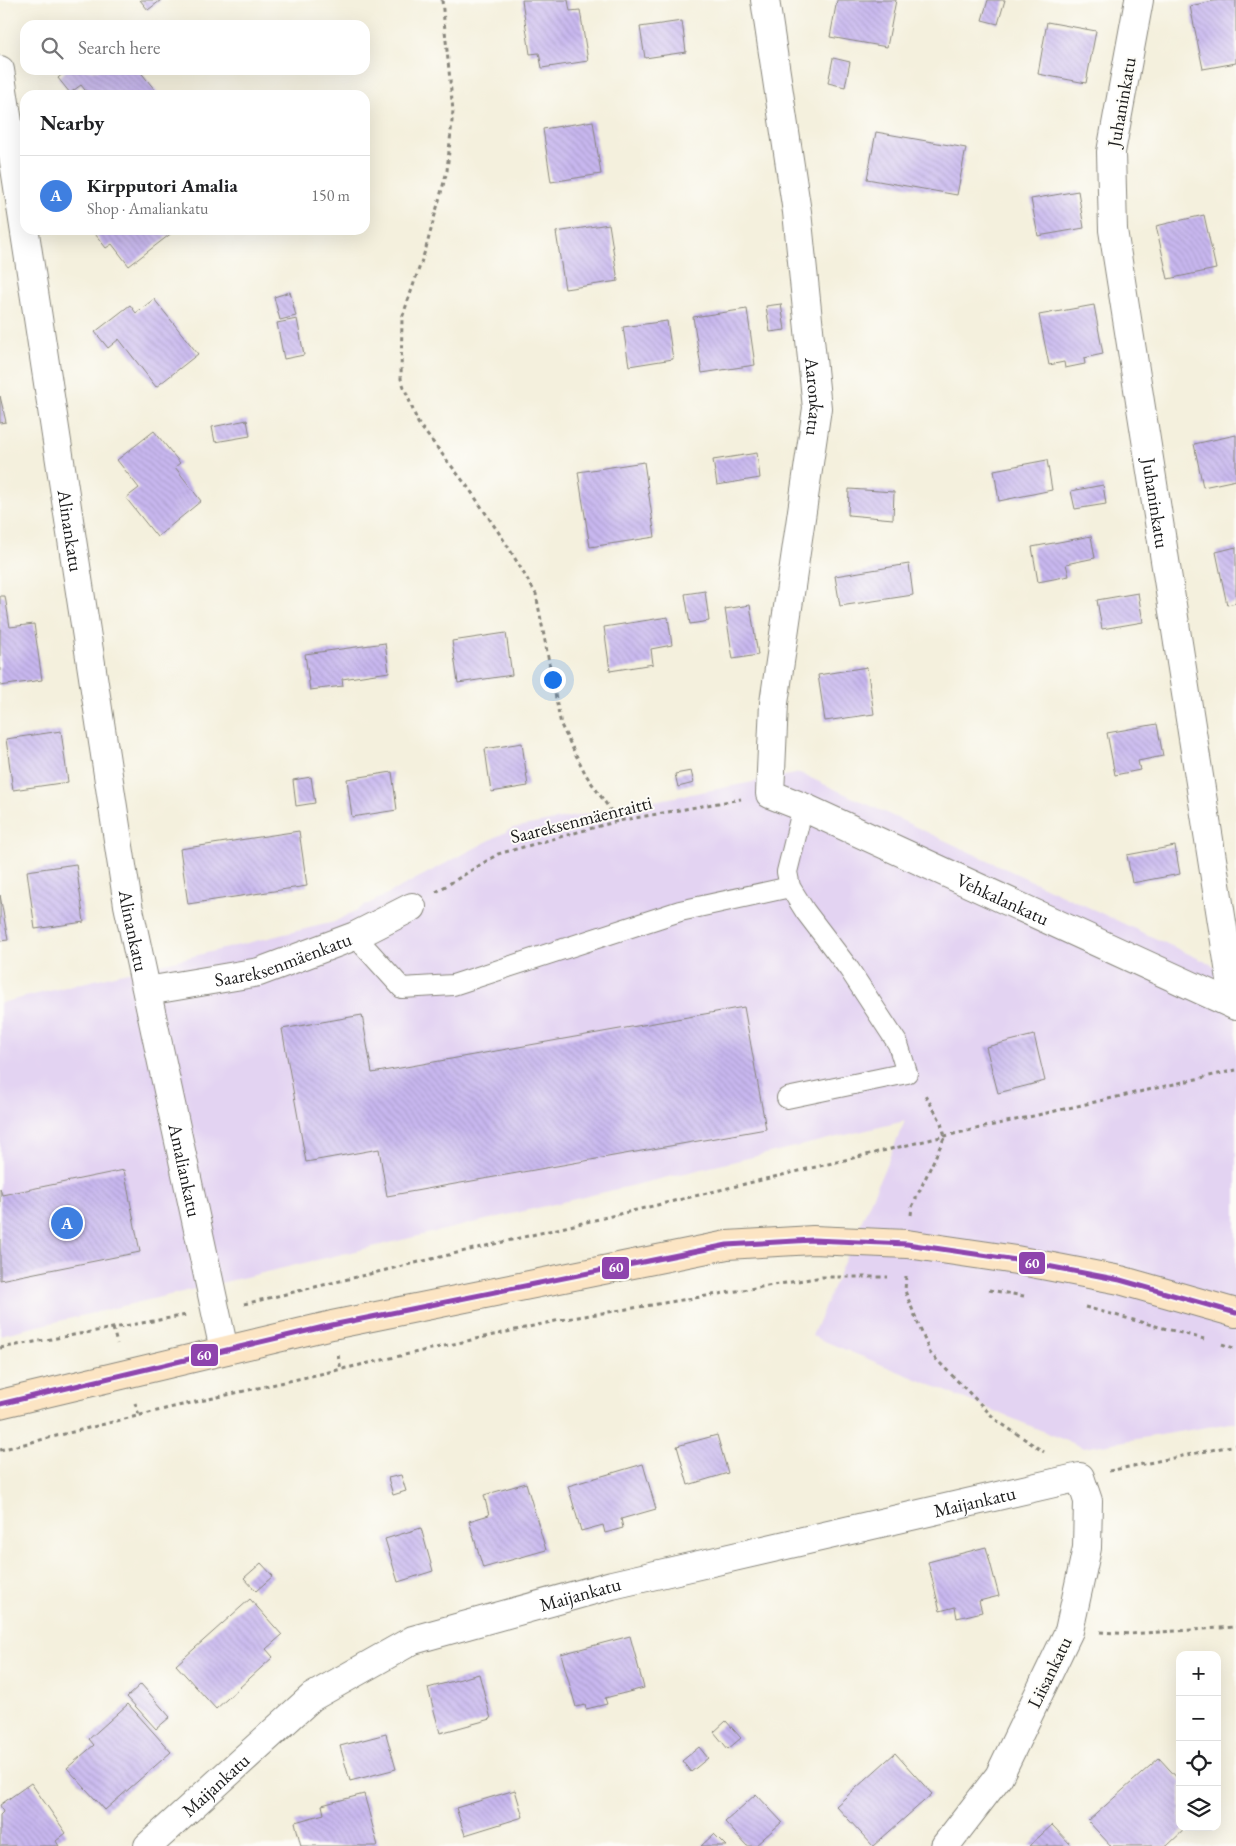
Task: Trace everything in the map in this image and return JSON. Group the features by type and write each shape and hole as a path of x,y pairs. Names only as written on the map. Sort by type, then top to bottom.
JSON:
{"main road":[{"path":"0,1404 332,1325 728,1245 812,1240 907,1244 1016,1260 1120,1280 1236,1314"}],"street":[{"name":"Aaronkatu","path":"765,0 797,212 817,408 774,703 770,794"},
{"name":"Juhaninkatu","path":"1139,0 1111,152 1113,230 1235,1006"},
{"name":"Alinankatu","path":"0,70 20,200"},
{"name":"Alinankatu","path":"25,235 128,905 147,992"},
{"name":"Vehkalankatu","path":"770,794 803,807 1235,1006"},
{"name":"Saareksenmäenkatu","path":"147,992 259,972 355,936 412,907"},
{"name":"Amaliankatu","path":"147,992 224,1350"},
{"name":"Liisankatu","path":"945,1846 999,1776 1069,1631 1087,1548 1088,1501 1080,1477"},
{"name":"Maijankatu","path":"148,1846 312,1697 413,1640 612,1585 1080,1477"}],"lane":[{"path":"787,1098 907,1073 898,1044 849,969 805,911 790,887 788,872 803,807"},
{"path":"355,936 402,988 453,985 680,911 790,887"}],"path":[{"path":"442,0 453,110 447,172 426,248 402,318 401,379 418,423 470,490 507,545 536,594 561,726 586,775 618,821"},
{"name":"Saareksenmäenraitti","path":"412,907 498,854 618,821 770,794"},
{"path":"0,1348 216,1310 618,1216 945,1136 1236,1070"},
{"path":"921,1088 940,1120 945,1136"},
{"path":"0,1450 169,1408 560,1320 822,1277 916,1278"},
{"path":"983,1289 1031,1297"},
{"path":"1078,1306 1211,1340"},
{"path":"1220,1343 1236,1349"},
{"path":"962,1385 996,1420 1080,1477 1236,1445"},
{"path":"1069,1631 1130,1634 1236,1627"}],"shaded area":[{"path":"800,773 1236,976 1236,1422 1084,1448 812,1336 905,1121 0,1335 0,1003 334,922 513,828"}],"building":[{"path":"140,0 161,0 148,10"},
{"path":"522,0 568,0 570,11 580,10 588,61 542,68 539,53 530,54"},
{"path":"837,0 896,0 887,47 830,37"},
{"path":"988,0 1005,0 998,24 982,20"},
{"path":"1218,0 1236,0 1236,63 1203,69 1190,6"},
{"path":"682,21 686,52 645,58 640,27"},
{"path":"1047,22 1096,31 1086,83 1038,74"},
{"path":"833,58 850,62 845,87 828,83"},
{"path":"61,75 143,75 155,90 85,90 81,85 74,90 68,90 58,78"},
{"path":"593,121 601,174 551,182 543,129"},
{"path":"876,132 966,148 957,195 867,179"},
{"path":"1078,191 1084,228 1038,236 1031,199"},
{"path":"1204,215 1216,269 1168,279 1156,226"},
{"path":"609,224 618,281 565,289 556,232"},
{"path":"96,235 169,235 129,266 112,244 106,248"},
{"path":"290,292 296,316 280,320 274,297"},
{"path":"154,299 198,354 156,387 119,339 108,348 95,332 130,305 136,313"},
{"path":"781,304 785,330 770,332 766,306"},
{"path":"1094,305 1103,354 1084,358 1085,364 1065,368 1064,362 1049,365 1039,315"},
{"path":"747,309 755,365 702,373 693,317"},
{"path":"297,319 304,355 284,359 277,323"},
{"path":"667,321 673,359 629,366 623,327"},
{"path":"0,396 6,422 0,423"},
{"path":"247,420 250,436 215,442 212,427"},
{"path":"154,431 180,463 175,467 201,501 157,537 126,498 139,488 117,460"},
{"path":"1236,435 1236,480 1203,487 1194,444"},
{"path":"757,453 760,478 717,485 713,460"},
{"path":"1047,460 1052,490 999,501 994,470"},
{"path":"644,462 655,537 590,547 578,472"},
{"path":"1103,485 1106,504 1075,509 1071,491"},
{"path":"849,489 894,492 893,519 848,515"},
{"path":"1091,536 1095,558 1066,564 1069,576 1038,582 1032,547"},
{"path":"1236,547 1236,603 1227,605 1216,552"},
{"path":"909,564 913,595 840,606 835,576"},
{"path":"705,591 709,621 690,624 685,594"},
{"path":"1138,593 1143,622 1102,629 1097,600"},
{"path":"0,596 5,596 10,627 34,624 42,680 0,686"},
{"path":"750,605 758,655 733,659 725,609"},
{"path":"668,617 672,645 651,649 653,664 610,671 604,627"},
{"path":"506,633 512,675 458,683 452,641"},
{"path":"385,643 389,672 342,679 343,686 310,690 305,654"},
{"path":"867,667 874,714 825,721 818,675"},
{"path":"1157,724 1163,756 1138,761 1140,770 1115,775 1107,733"},
{"path":"61,731 68,782 13,790 6,739"},
{"path":"522,743 528,786 491,792 485,749"},
{"path":"691,771 694,783 678,787 675,774"},
{"path":"392,772 397,810 352,817 347,779"},
{"path":"311,777 315,803 296,806 293,780"},
{"path":"299,831 307,886 188,904 180,849"},
{"path":"1175,846 1180,874 1132,883 1127,855"},
{"path":"76,864 84,922 35,929 27,871"},
{"path":"0,895 8,940 0,941"},
{"path":"744,1007 766,1129 387,1196 379,1149 306,1162 282,1029 362,1015 372,1073"},
{"path":"1034,1035 1045,1081 998,1093 986,1047"},
{"path":"124,1170 140,1252 0,1280 0,1188 2,1195"},
{"path":"717,1435 728,1473 688,1485 677,1446"},
{"path":"643,1464 656,1509 621,1519 623,1528 605,1533 603,1525 581,1531 568,1486"},
{"path":"401,1475 406,1491 393,1495 388,1478"},
{"path":"526,1483 546,1550 483,1568 469,1521 489,1515 484,1495"},
{"path":"421,1528 433,1571 398,1582 385,1539"},
{"path":"986,1547 999,1596 979,1601 982,1612 957,1618 955,1607 940,1611 928,1562"},
{"path":"261,1563 273,1576 256,1591 244,1578"},
{"path":"250,1599 282,1635 266,1649 273,1657 216,1709 176,1665"},
{"path":"630,1636 644,1688 605,1698 607,1704 586,1709 585,1705 576,1707 561,1654"},
{"path":"479,1674 491,1719 440,1733 428,1688"},
{"path":"141,1684 170,1717 156,1729 127,1697"},
{"path":"128,1704 171,1752 105,1810 67,1768 94,1745 89,1739"},
{"path":"726,1721 741,1738 728,1749 714,1732"},
{"path":"386,1734 396,1769 350,1781 340,1746"},
{"path":"699,1747 708,1758 691,1772 682,1761"},
{"path":"895,1753 932,1794 873,1846 836,1806"},
{"path":"1159,1758 1176,1777 1176,1831 1183,1831 1167,1846 1111,1846 1088,1821"},
{"path":"31,1783 66,1833 56,1841 59,1846 0,1846 0,1815 3,1812 0,1805"},
{"path":"515,1790 523,1817 465,1835 456,1808"},
{"path":"364,1794 378,1846 301,1846 295,1822 324,1814 322,1805"},
{"path":"756,1794 782,1822 755,1846 747,1846 725,1822"},
{"path":"1052,1825 1072,1846 1029,1846"},
{"path":"714,1834 726,1846 701,1846"}],"transit line":[{"name":"60","path":"0,1404 332,1325 727,1245 813,1240 907,1244 1016,1260 1120,1280 1236,1313"}],"place":[{"name":"Kirpputori Amalia","path":"67,1223"}]}
